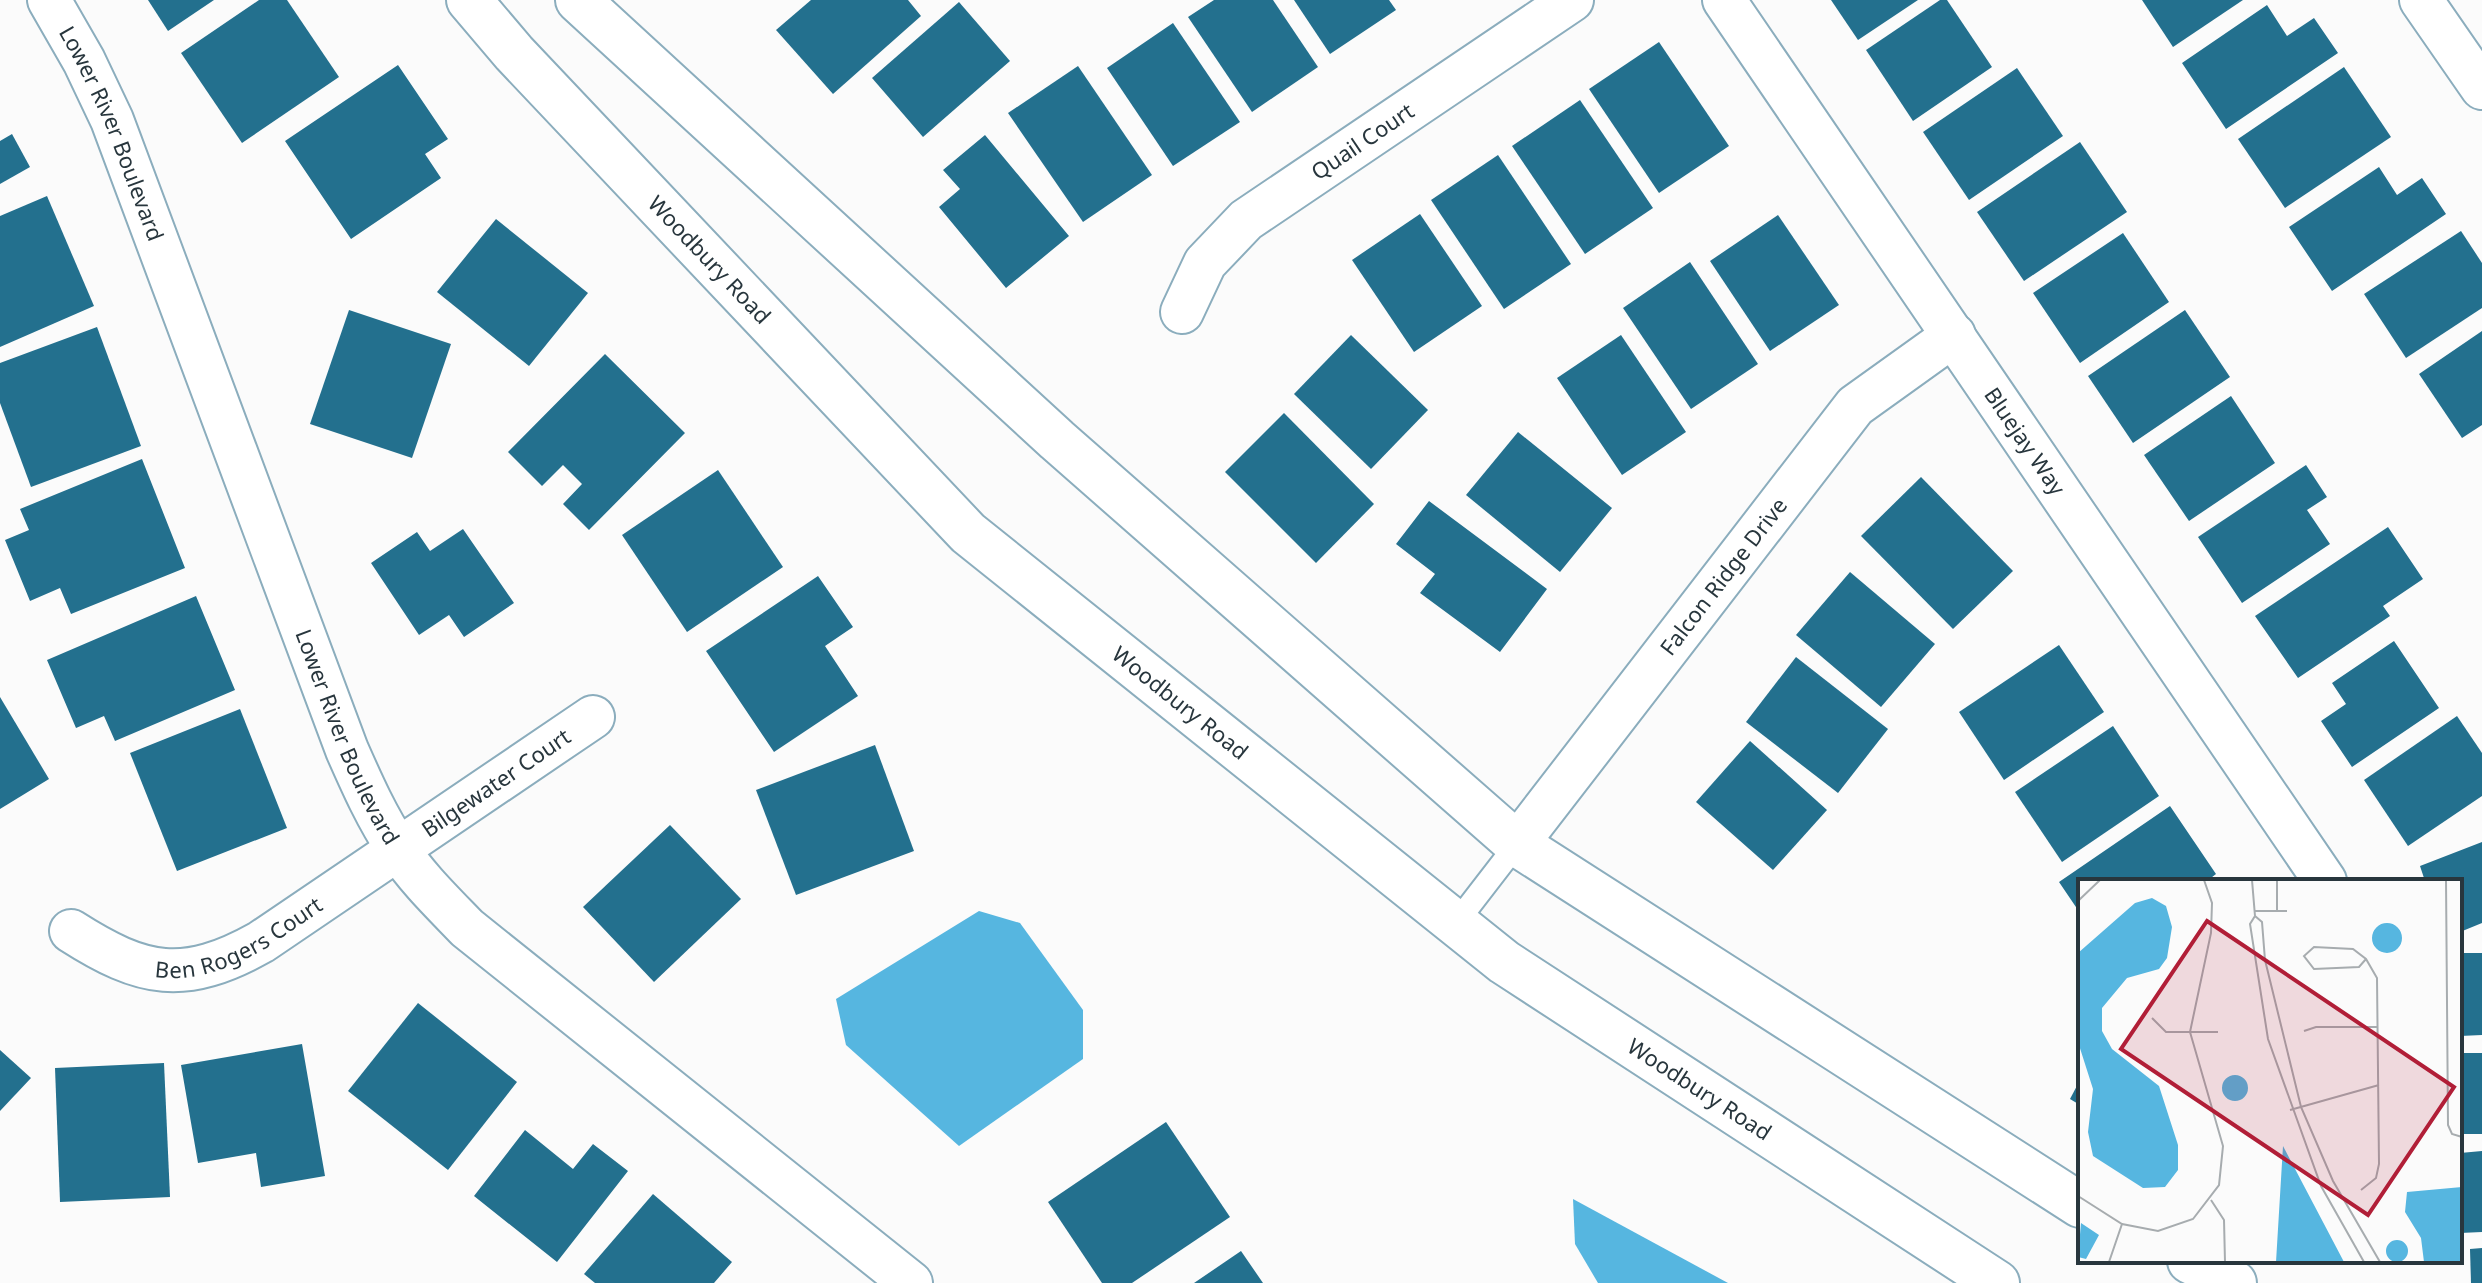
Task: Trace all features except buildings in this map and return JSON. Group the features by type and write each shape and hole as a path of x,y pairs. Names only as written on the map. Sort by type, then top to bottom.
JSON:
{"street":[{"name":"Lower River Boulevard","path":"49,0 84,61 112,120 341,736 371,802 398,849 467,928 911,1283"},
{"name":"Woodbury Road","path":"469,0 514,53 968,533 1504,962 1997,1283"},
{"path":"578,0 1057,440 1517,844 2078,1204"},
{"name":"Quail Court","path":"1182,312 1205,263 1246,220 1572,0"},
{"name":"Bluejay Way","path":"1724,0 2324,879"},
{"path":"2421,0 2482,88"},
{"name":"Falcon Ridge Drive","path":"1517,844 1855,406 1954,335"},
{"name":"Bilgewater Court","path":"398,849 593,717"},
{"name":"Ben Rogers Court","path":"71,931 124,961 150,969 180,971 206,968 261,942 398,849"},
{"path":"2194,1263 2234,1283"}],"lane":[{"path":"1456,923 1517,844"}],"water":[{"path":"979,911 1020,923 1083,1010 1083,1059 959,1146 846,1045 836,999"},
{"path":"1573,1199 1728,1283 1598,1283 1575,1244"}]}
